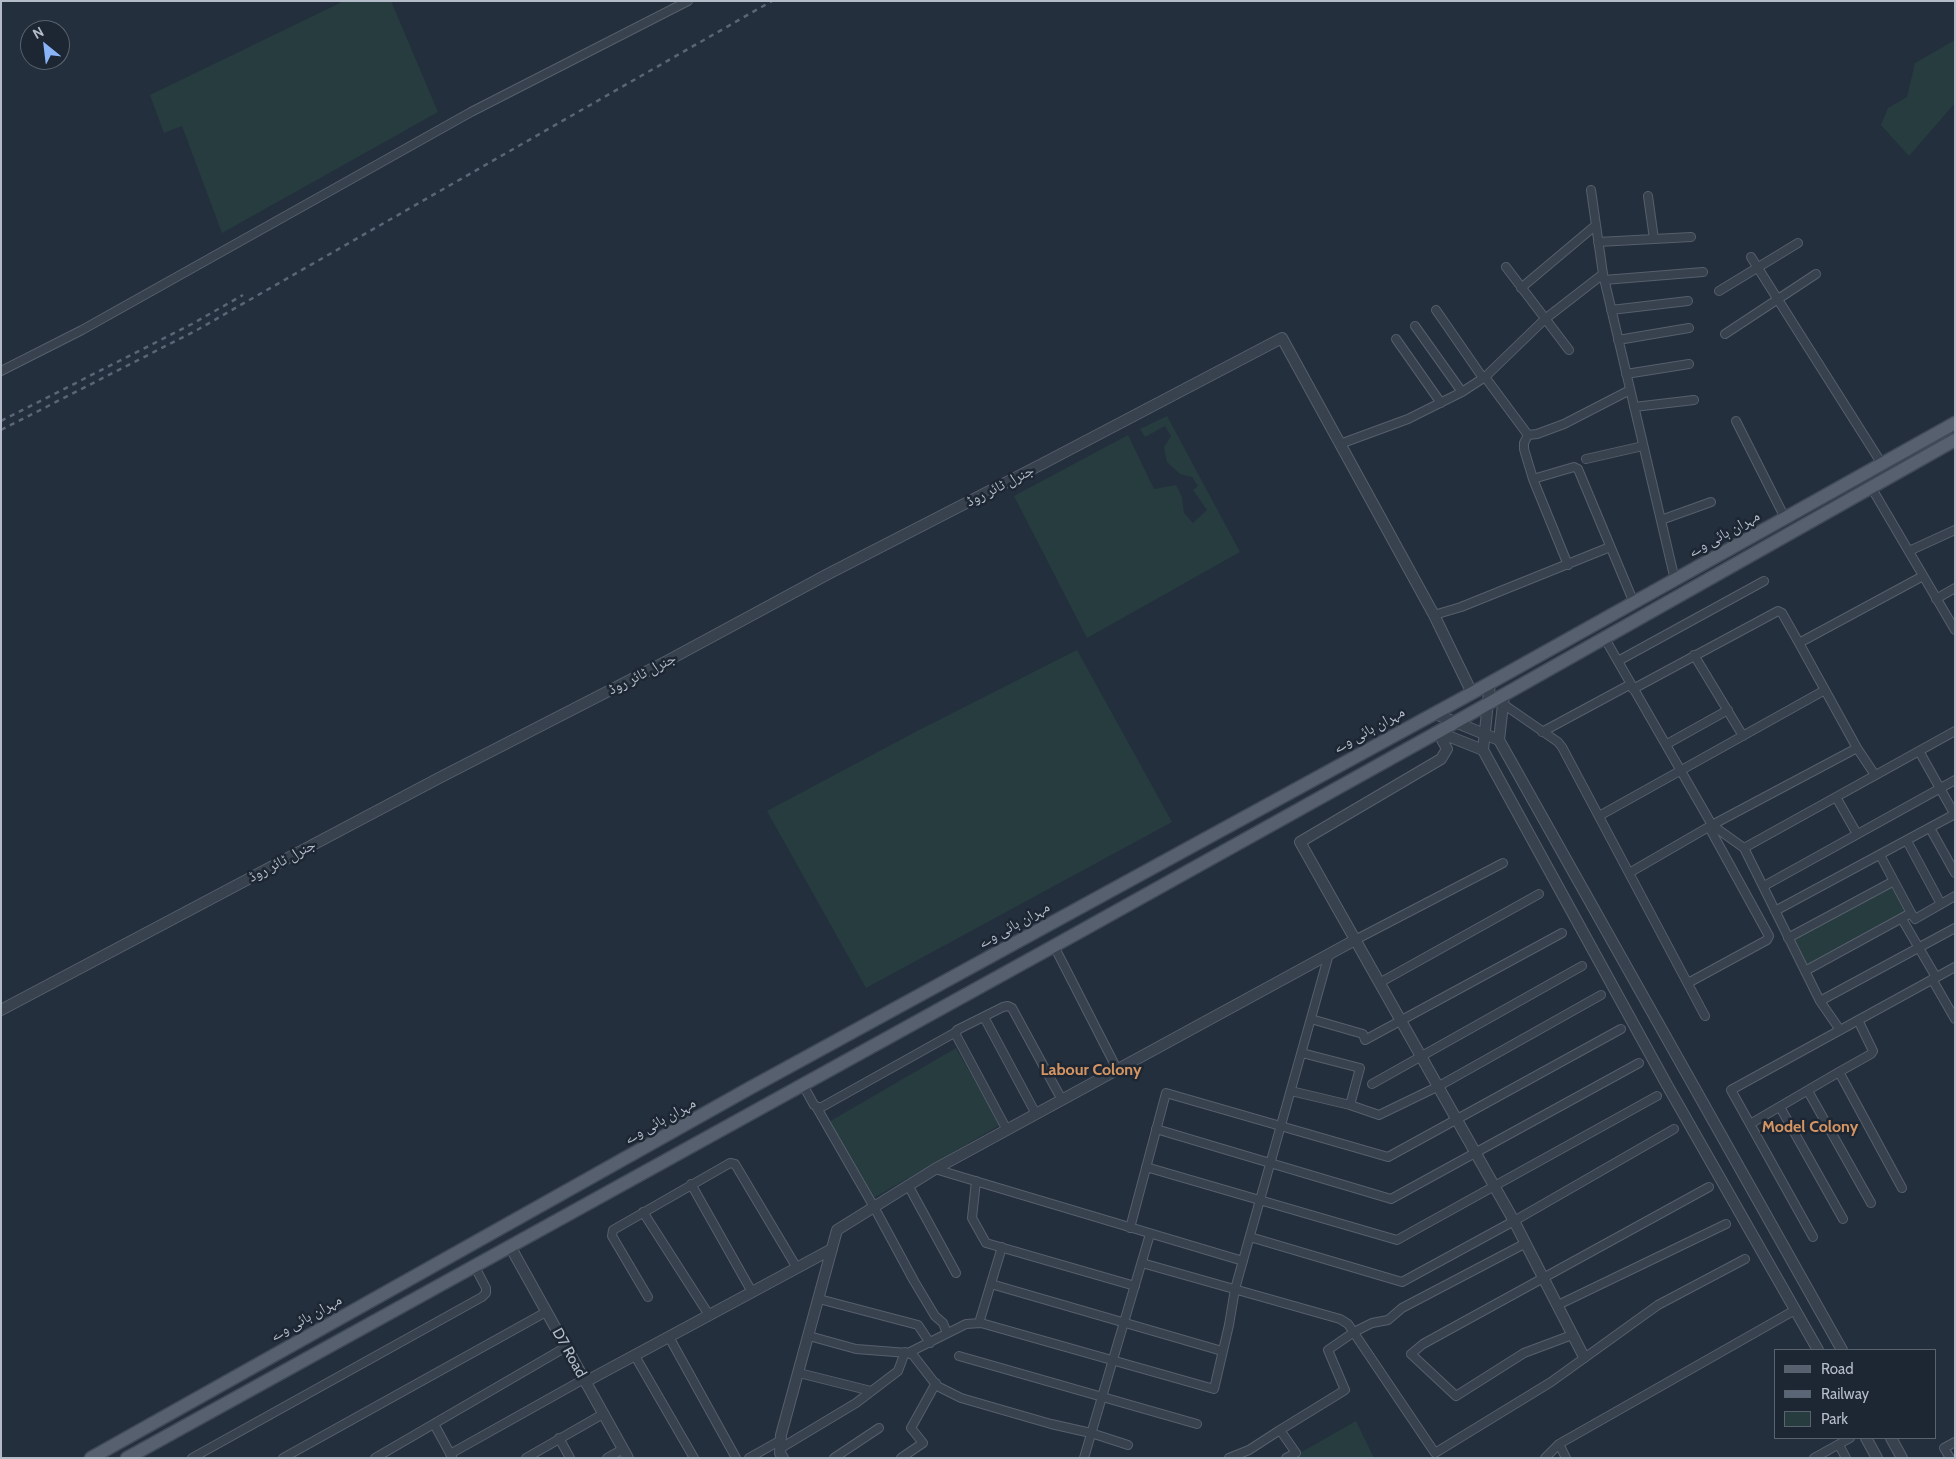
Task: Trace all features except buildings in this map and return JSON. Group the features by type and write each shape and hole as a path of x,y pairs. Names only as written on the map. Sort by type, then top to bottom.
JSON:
{"main road":[{"name":"مہران ہائی وے","path":"91,1458 688,1124 1472,693 1955,423"},
{"name":"مہران ہائی وے","path":"127,1458 510,1248 1455,722 1488,704 1503,699 1604,637 1955,440"},
{"path":"688,1124 699,1143"}],"street":[{"path":"1,372 82,330 471,112 688,1"},
{"path":"1591,190 1603,277 1675,580"},
{"path":"1648,196 1654,239"},
{"path":"1521,288 1596,225"},
{"path":"1598,242 1691,237"},
{"path":"1719,291 1798,243"},
{"path":"1751,257 1882,464"},
{"path":"1506,267 1568,350"},
{"path":"1472,693 1434,615 1340,444 1408,419 1462,392 1484,377 1545,320 1603,277 1703,272"},
{"path":"1725,334 1816,274"},
{"path":"1611,310 1688,301"},
{"path":"1436,310 1528,435"},
{"path":"1415,326 1462,392"},
{"path":"1618,340 1689,328"},
{"name":"جنرل ٹائر روڈ","path":"1,1010 439,778 667,662 828,574 1016,478 1282,338 1340,444"},
{"path":"1396,340 1441,403"},
{"path":"1626,374 1689,364"},
{"path":"1528,435 1537,434 1564,424 1630,390"},
{"path":"1634,407 1694,400"},
{"path":"1736,421 1785,518"},
{"path":"1528,435 1524,443 1524,449 1533,479 1568,565"},
{"path":"1586,459 1643,446"},
{"path":"1533,479 1574,467 1578,469 1634,603"},
{"path":"1871,487 1955,630"},
{"path":"1661,520 1711,502"},
{"path":"1908,551 1955,530"},
{"path":"1434,615 1461,607 1610,547"},
{"path":"1799,643 1923,576"},
{"path":"1618,661 1764,581"},
{"path":"1936,599 1955,588"},
{"path":"1542,732 1778,611 1782,614 1875,775"},
{"path":"1604,637 1667,744 1769,936 1767,940 1688,983"},
{"path":"1694,655 1743,736"},
{"path":"1490,683 1483,750 1667,1085 1817,1349"},
{"path":"1599,816 1825,690"},
{"path":"1503,699 1562,747 1706,1016"},
{"path":"1503,699 1498,740 1841,1349"},
{"path":"1667,744 1728,710"},
{"path":"1433,713 1498,740"},
{"path":"1744,848 1955,731"},
{"path":"1438,732 1483,750"},
{"path":"1438,732 1447,749 1441,759 1300,842 1495,1186 1584,1357"},
{"path":"1629,872 1710,826 1858,748"},
{"path":"1775,911 1955,814 1918,751"},
{"path":"1764,886 1955,780"},
{"path":"1836,797 1856,834"},
{"path":"1710,826 1744,848 1820,1001 1840,1030"},
{"path":"1930,828 1955,873"},
{"path":"1907,841 1941,904"},
{"path":"1880,855 1915,919 1955,896"},
{"path":"782,1448 799,1373 837,1230 935,1168 1355,940 1503,863"},
{"path":"1788,938 1894,881"},
{"path":"1381,982 1539,894"},
{"path":"1805,971 1911,913"},
{"path":"1902,919 1955,1019"},
{"path":"1820,1001 1955,928"},
{"path":"1311,1019 1363,1034 1365,1040 1562,933"},
{"path":"1054,946 1117,1070"},
{"path":"749,1458 782,1448 856,1403 898,1371 906,1352 930,1343 966,1324 979,1323 1214,1389 1235,1289 1329,954"},
{"path":"1372,1084 1582,966"},
{"path":"1812,1237 1731,1090 1955,967"},
{"path":"1291,1091 1350,1105 1379,1115 1439,1086 1601,995"},
{"path":"817,1108 984,1016 1008,1006 1012,1008 1062,1100"},
{"path":"984,1016 1036,1114"},
{"path":"1750,1124 1871,1054 1874,1051 1858,1020"},
{"path":"1130,1228 1166,1092 1388,1156 1621,1029"},
{"path":"956,1032 1007,1130"},
{"path":"1302,1053 1360,1068 1350,1105"},
{"path":"1156,1129 1391,1199 1639,1063"},
{"path":"1839,1072 1902,1188"},
{"path":"803,1085 874,1206 914,1281 935,1316 943,1323 947,1333"},
{"path":"1808,1091 1871,1203"},
{"path":"1146,1167 1397,1240 1657,1096"},
{"path":"1780,1107 1843,1219"},
{"path":"1250,1237 1402,1282 1514,1221 1674,1129"},
{"path":"648,1297 612,1233 613,1230 730,1163 735,1164 796,1268"},
{"path":"935,1168 1243,1261"},
{"path":"976,1181 972,1218 986,1243 1135,1286"},
{"path":"691,1184 752,1292"},
{"path":"908,1185 956,1273"},
{"path":"1572,1335 1524,1353 1456,1396 1411,1354 1422,1344 1709,1187"},
{"path":"643,1212 709,1316"},
{"path":"1558,1305 1726,1224"},
{"path":"1084,1458 1150,1234"},
{"path":"1229,1458 1249,1450 1345,1390 1328,1350 1354,1332 1372,1323 1388,1320 1402,1308 1526,1243"},
{"name":"D7 Road","path":"510,1248 625,1453"},
{"path":"979,1323 1002,1248"},
{"path":"434,1424 452,1456 585,1381 635,1356 832,1249"},
{"path":"1142,1263 1340,1319 1348,1324 1433,1455 1551,1382 1658,1305 1745,1259"},
{"path":"192,1458 482,1297 486,1293 486,1288 475,1267"},
{"path":"991,1284 1222,1351"},
{"path":"819,1299 918,1325 930,1343"},
{"path":"1547,1457 1558,1444 1795,1310"},
{"path":"283,1458 546,1312"},
{"path":"809,1336 856,1349 906,1352 913,1355 936,1384 961,1398 1051,1424 1091,1433 1128,1445"},
{"path":"669,1337 736,1458"},
{"path":"375,1458 566,1347"},
{"path":"635,1356 694,1458"},
{"path":"959,1356 1197,1424"},
{"path":"799,1373 871,1391"},
{"path":"901,1458 923,1443 911,1428 936,1384"},
{"path":"526,1458 603,1414"},
{"path":"834,1458 879,1428"},
{"path":"1280,1430 1296,1452 1286,1458"},
{"path":"559,1438 570,1458"},
{"path":"1814,1458 1848,1439"},
{"path":"1867,1439 1877,1458"},
{"path":"1892,1439 1902,1458"},
{"path":"1950,1458 1944,1448 1955,1442"},
{"path":"1558,1444 1566,1458"},
{"path":"1839,1445 1846,1458"},
{"path":"392,1458 395,1446"},
{"path":"606,1458 625,1453"}],"green space":[{"path":"344,1 391,1 438,112 222,233 182,126 164,133 150,95"},
{"path":"1955,40 1955,103 1909,156 1881,125 1888,108 1907,97 1915,63"},
{"path":"1167,416 1240,552 1087,638 1014,496 1128,435 1154,489 1176,485 1182,497 1184,513 1193,523 1207,510 1193,490 1198,486 1192,477 1180,474 1167,462 1164,447 1171,436 1165,426 1145,437 1140,429"},
{"path":"1077,650 1172,822 866,988 767,811 919,730"},
{"path":"1893,884 1909,913 1806,967 1793,940"},
{"path":"956,1048 1000,1125 872,1199 827,1123"},
{"path":"1356,1421 1374,1458 1291,1458"}],"railway":[{"path":"1,430 197,330 772,1"},
{"path":"1,421 192,324 243,295"}],"district":[{"name":"Labour Colony","path":"1091,1070"},
{"name":"Model Colony","path":"1810,1127"}]}
